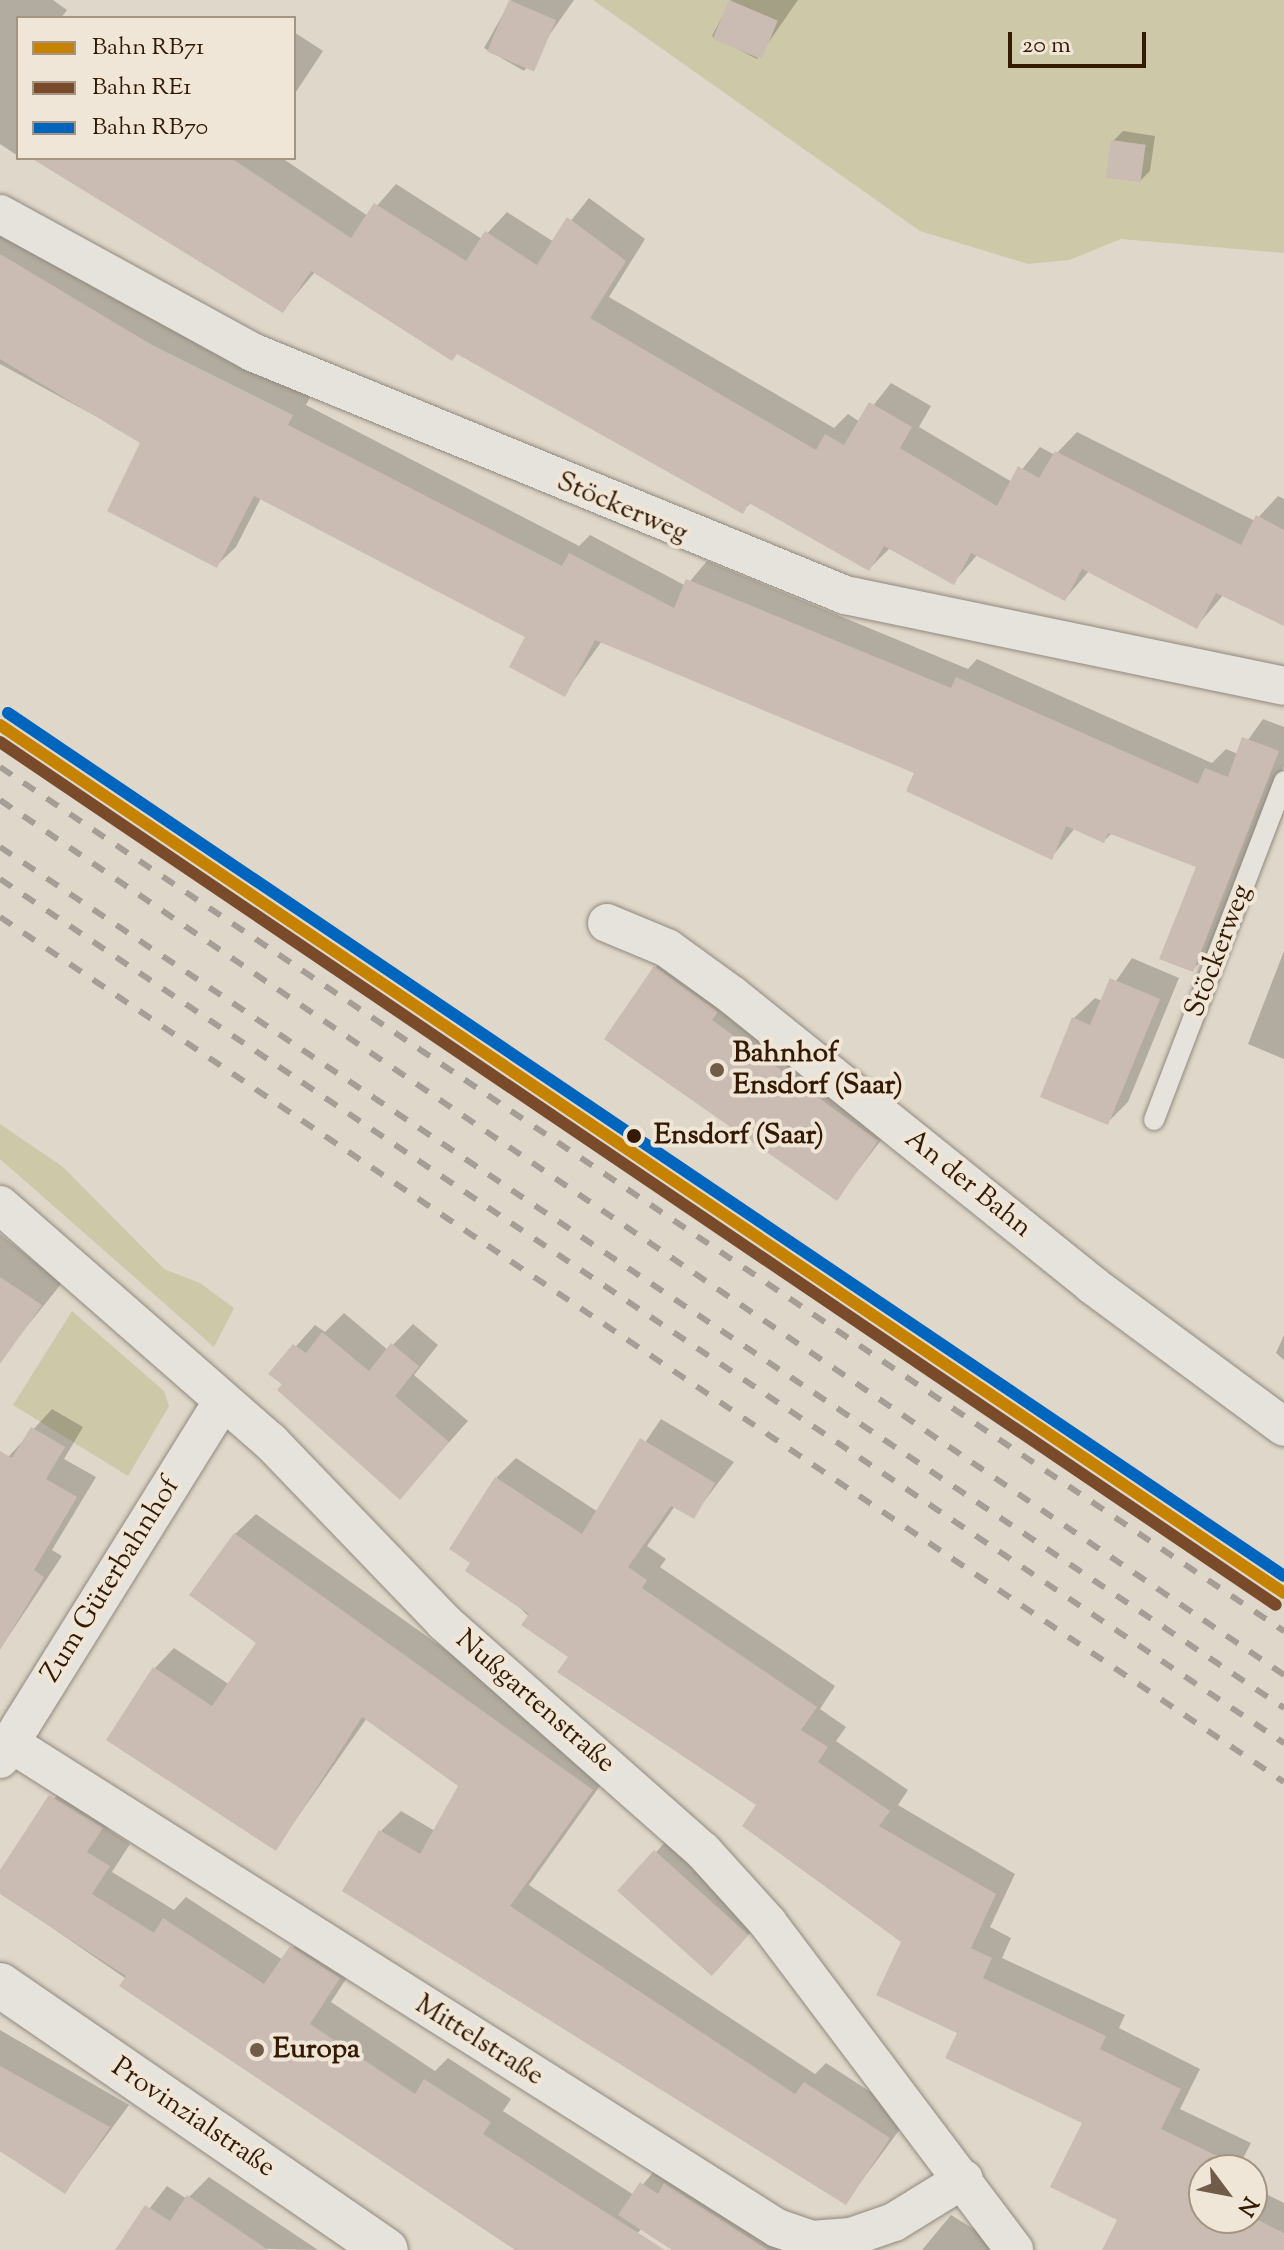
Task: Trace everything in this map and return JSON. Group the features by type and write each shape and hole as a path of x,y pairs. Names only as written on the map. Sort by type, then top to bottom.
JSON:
{"main road":[{"name":"Provinzialstraße","path":"0,1985 386,2250"}],"street":[{"name":"Stöckerweg","path":"0,214 252,352 845,595 1284,686"},
{"name":"An der Bahn","path":"607,923 667,948 732,995 1091,1284 1284,1427"},
{"name":"Nußgartenstraße","path":"0,1205 222,1402 444,1622 703,1851 768,1923 964,2179 1014,2250"},
{"name":"Zum Güterbahnhof","path":"5,1751 222,1402"},
{"name":"Mittelstraße","path":"5,1751 777,2228 811,2240 851,2237 894,2222 964,2179"}],"lane":[{"name":"Stöckerweg","path":"1154,1120 1284,781"}],"shaded area":[{"path":"593,0 1284,0 1284,253 1121,239 1069,260 1028,264 920,231"},
{"path":"0,1124 63,1167 164,1269 200,1283 234,1308 214,1347 0,1159"},
{"path":"72,1311 164,1391 169,1406 128,1476 13,1405"}],"building":[{"path":"509,0 556,20 534,71 487,52"},
{"path":"729,0 778,21 761,59 713,39"},
{"path":"1111,140 1146,145 1140,183 1106,178"},
{"path":"34,160 234,160 351,238 374,203 466,261 485,231 537,265 567,217 626,261 590,318 816,450 825,434 844,445 869,402 912,427 900,448 997,506 1018,466 1039,478 1055,451 1241,545 1256,515 1284,530 1284,626 1216,593 1197,629 1082,569 1065,601 971,553 954,585 884,546 869,571 749,503 743,514 457,354 452,361 311,271 283,313"},
{"path":"0,254 152,345 293,415 288,425 562,566 569,553 674,608 686,579 951,688 956,677 1198,784 1205,768 1228,777 1242,737 1279,751 1193,972 1159,959 1196,867 1108,833 1104,843 1066,826 1052,860 906,791 914,773 595,640 565,697 509,667 525,637 254,496 217,568 107,511 140,443 0,359"},
{"name":"Bahnhof Ensdorf (Saar)","path":"654,966 718,1012 712,1020 878,1141 837,1201 604,1039"},
{"path":"1110,978 1160,999 1108,1125 1040,1097 1072,1017 1090,1025"},
{"path":"0,1277 42,1305 0,1364"},
{"path":"322,1332 369,1371 391,1343 419,1366 395,1396 449,1442 400,1500 277,1390 282,1384 268,1374 293,1344 306,1353"},
{"path":"31,1427 65,1447 46,1479 77,1497 34,1570 44,1577 0,1650 0,1451 12,1458"},
{"path":"640,1438 715,1483 694,1519 671,1506 628,1567 647,1580 642,1588 817,1707 801,1730 828,1747 818,1762 890,1811 879,1826 996,1894 971,1948 992,1958 983,1978 1106,2036 1100,2049 1181,2089 1161,2129 1213,2154 1188,2154 1188,2234 1268,2234 1268,2225 1284,2233 1284,2250 1102,2250 1117,2220 1050,2187 1082,2123 945,2058 957,2033 876,1995 901,1942 742,1826 756,1805 557,1672 568,1657 521,1625 529,1614 465,1571 470,1563 449,1549 495,1477 582,1534"},
{"path":"234,1533 593,1790 510,1906 795,2094 804,2082 890,2138 846,2205 342,1891 379,1830 420,1854 458,1786 362,1717 276,1851 106,1740 153,1667 212,1706 256,1643 189,1595"},
{"path":"49,1795 103,1828 87,1852 110,1866 92,1894 154,1933 163,1918 264,1984 290,1946 340,1978 310,2024 415,2094 424,2079 491,2122 483,2134 665,2250 515,2250 119,1986 126,1976 0,1894 0,1870"},
{"path":"654,1850 748,1935 712,1976 617,1891"},
{"path":"0,2066 110,2127 65,2194 0,2151"},
{"path":"640,2182 658,2194 664,2183 768,2250 672,2250 618,2215"},
{"path":"187,2195 268,2250 115,2250 145,2205 170,2221"}],"railway":[{"path":"0,767 1284,1631"},
{"path":"0,800 1284,1675"},
{"path":"0,847 1284,1708"},
{"path":"0,879 1284,1743"},
{"path":"0,917 1284,1782"}],"rail line":[{"name":"RB70","path":"8,713 1284,1576"},
{"name":"RB71","path":"0,725 1284,1593"},
{"name":"RE1","path":"0,742 1276,1605"}],"place":[{"name":"Bahnhof Ensdorf (Saar)","path":"717,1070"},
{"name":"Ensdorf (Saar)","path":"634,1136"},
{"name":"Europa","path":"257,2050"}]}
